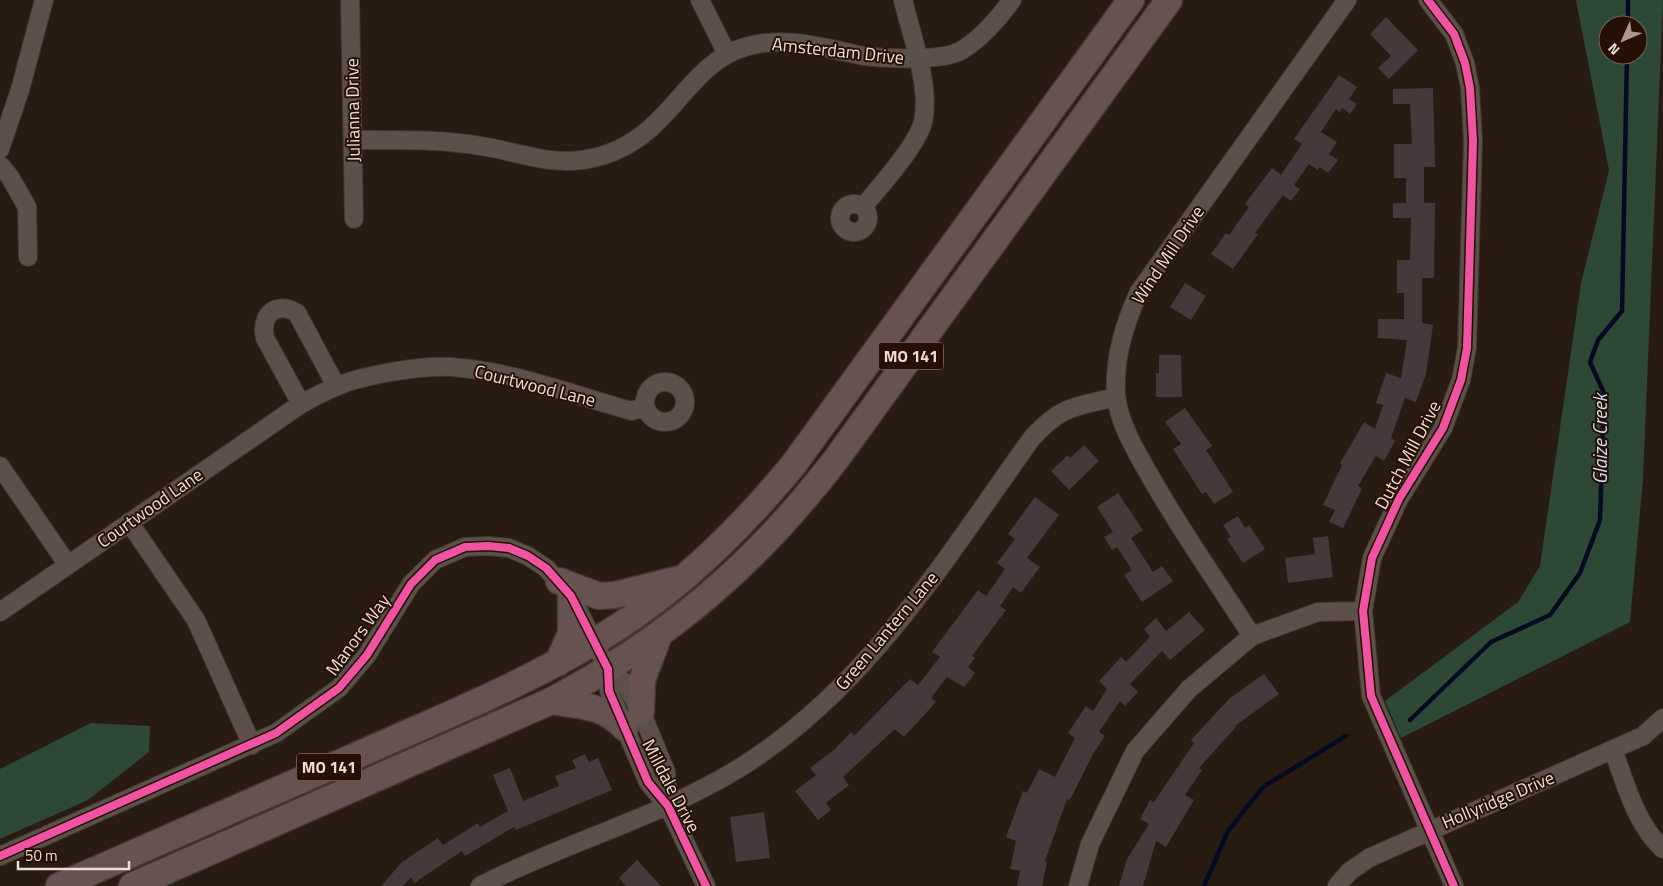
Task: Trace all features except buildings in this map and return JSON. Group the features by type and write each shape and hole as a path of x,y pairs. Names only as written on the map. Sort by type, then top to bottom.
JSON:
{"highway":[{"name":"MO 141","path":"59,886 487,697 558,663 622,624 685,577 759,506 794,464 1131,0"},
{"name":"MO 141","path":"132,886 551,701 608,669 659,635 729,579 768,541 805,500 1169,0"},
{"path":"558,663 571,633 565,589 599,596 615,595 685,577"},
{"path":"551,701 597,708 613,715 633,719 642,680 659,635"}],"street":[{"path":"0,149 20,90 44,0"},
{"name":"Julianna Drive","path":"350,0 354,220"},
{"path":"700,0 727,54"},
{"path":"863,207 905,152 922,123 924,106 918,59 903,0"},
{"name":"Amsterdam Drive","path":"353,140 439,140 482,146 548,161 579,160 606,156 636,139 660,120 700,74 727,54 746,46 798,44 832,48 863,56 918,59 960,52 994,24 1012,0"},
{"name":"Wind Mill Drive","path":"1252,636 1160,494 1130,440 1116,397 1116,370 1121,335 1139,292 1347,0"},
{"name":"Dutch Mill Drive","path":"1428,0 1454,34 1465,63 1470,88 1473,141 1467,348 1461,380 1443,428 1399,499 1372,558 1363,612 1371,696 1454,886"},
{"path":"0,165 10,177 27,207 28,257"},
{"path":"301,404 265,338 262,328 264,321 274,310 290,309 301,319 336,386"},
{"name":"Courtwood Lane","path":"0,612 301,404 336,386 364,378 432,367 450,367 488,371 632,411 645,406"},
{"name":"Green Lantern Lane","path":"480,886 515,868 668,806 742,766 826,702 858,671 916,602 1032,438 1050,418 1068,408 1116,397"},
{"path":"0,466 68,565"},
{"path":"128,522 196,620 252,745"},
{"name":"Manors Way","path":"0,856 276,733 339,688 367,655 412,584 435,560 465,547 488,546 509,548 528,556 546,568 565,589 608,669"},
{"path":"1078,886 1090,844 1135,751 1189,689 1252,636 1318,612 1363,612"},
{"name":"Milldale Drive","path":"608,669 609,691 633,719 666,772 668,806 706,886"},
{"name":"Hollyridge Drive","path":"1337,886 1349,872 1369,858 1428,830 1643,736 1663,718"},
{"path":"1613,750 1641,822 1651,837 1663,848"}],"green space":[{"path":"1576,0 1663,0 1643,479 1630,622 1401,738 1385,701 1518,602 1540,566 1581,283 1609,170"},
{"path":"91,723 150,726 149,752 88,800 0,839 0,769"}],"waterway":[{"name":"Glaize Creek","path":"1628,0 1628,15"},
{"name":"Glaize Creek","path":"1410,720 1491,642 1550,615 1580,573 1600,520 1604,393 1590,362 1598,340 1622,311 1627,65"},
{"path":"1204,886 1228,831 1263,787 1346,736"}],"cycle path":[{"path":"1428,0 1454,34 1465,63 1470,88 1473,141 1467,348 1461,380 1443,428 1399,499 1372,558 1363,611 1371,696 1454,886"},
{"path":"0,856 276,733 339,688 367,655 411,584 435,560 465,547 488,546 509,548 528,556 546,568 571,596 608,669 609,691 648,782 668,806 706,886"}]}
